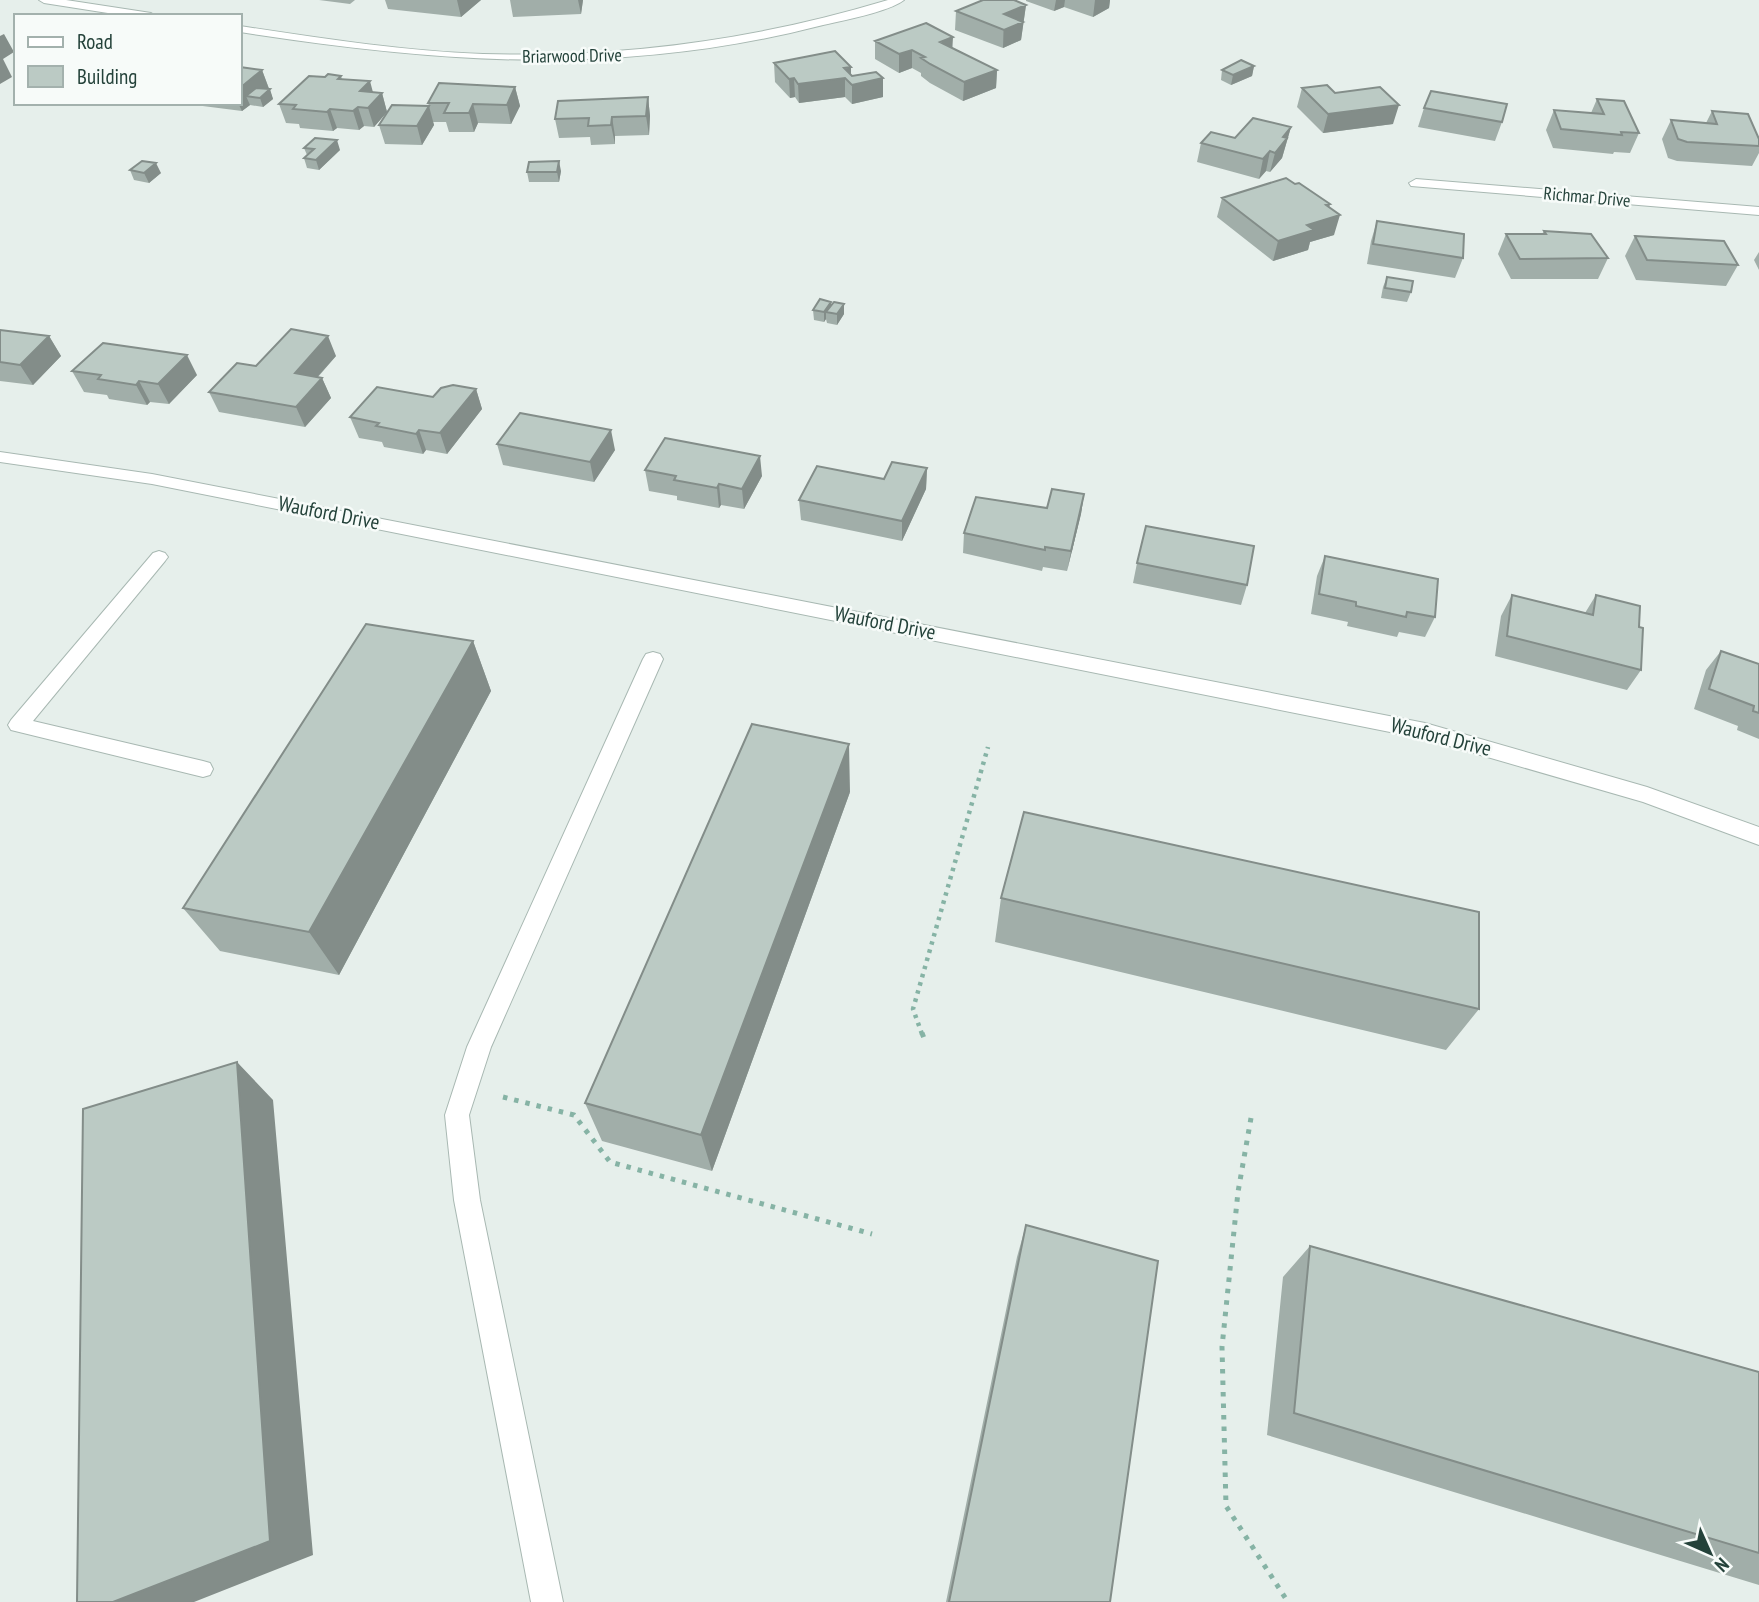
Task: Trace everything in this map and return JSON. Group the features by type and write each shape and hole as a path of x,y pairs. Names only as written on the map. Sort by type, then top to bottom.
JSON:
{"street":[{"path":"44,0 138,14"},
{"name":"Briarwood Drive","path":"242,29 481,57 591,57 682,49 747,38 828,21 899,0"},
{"name":"Richmar Drive","path":"1416,183 1759,211"},
{"name":"Wauford Drive","path":"0,457 165,481 1424,730 1647,795 1759,836"},
{"path":"159,557 18,725 203,769"},
{"path":"547,1602 467,1200 457,1115 479,1046 653,659"}],"path":[{"path":"925,1041 913,1009 988,747"},
{"path":"465,1087 574,1115 610,1162 872,1234"},
{"path":"1251,1118 1238,1192 1222,1347 1226,1506 1287,1602"}],"building":[{"path":"983,0 1014,0 1026,5 1004,14 1023,22 1004,30 956,11"},
{"path":"926,23 953,37 940,42 997,70 964,82 930,64 921,58 925,57 912,50 899,54 875,41"},
{"path":"835,51 851,67 844,68 852,76 876,72 883,78 852,85 845,78 798,84 794,78 789,79 774,63"},
{"path":"1241,60 1254,66 1233,75 1222,70"},
{"path":"242,67 262,70 242,86"},
{"path":"328,74 341,76 338,79 370,81 360,91 382,93 368,108 358,107 353,111 293,109 296,105 279,104 309,76 325,77"},
{"path":"439,83 515,87 507,105 473,104 469,113 444,113 449,103 428,103"},
{"path":"1327,85 1335,93 1380,87 1399,105 1328,114 1302,88"},
{"path":"256,88 270,89 260,98 246,96"},
{"path":"1431,91 1507,104 1502,122 1424,108"},
{"path":"648,97 646,116 612,117 611,125 588,126 589,118 555,119 558,101"},
{"path":"1597,99 1624,101 1639,133 1621,132 1622,135 1561,129 1554,110 1604,114"},
{"path":"392,105 429,106 417,126 379,125"},
{"path":"1712,111 1748,114 1759,139 1759,146 1687,142 1678,139 1671,120 1717,124"},
{"path":"1253,118 1291,127 1283,137 1287,138 1275,153 1270,151 1263,159 1201,143 1211,132 1235,138"},
{"path":"315,138 337,140 316,160 304,158 314,149 304,148"},
{"path":"142,161 156,163 144,173 130,170"},
{"path":"559,161 557,172 527,172 529,162"},
{"path":"1286,178 1295,184 1299,183 1330,204 1326,205 1340,215 1307,225 1314,230 1278,241 1222,198"},
{"path":"1377,221 1464,234 1463,258 1373,244"},
{"path":"1544,231 1591,234 1608,258 1520,259 1506,234 1546,234"},
{"path":"1635,236 1724,241 1738,265 1647,260"},
{"path":"1387,277 1413,281 1411,292 1385,288"},
{"path":"820,299 831,302 824,312 813,310"},
{"path":"834,302 844,304 837,314 826,312"},
{"path":"291,329 328,336 295,373 322,378 296,407 209,392 237,363 256,366"},
{"path":"0,330 49,336 20,365 0,362"},
{"path":"103,343 187,355 158,384 139,381 136,385 98,379 101,375 72,371"},
{"path":"453,385 476,389 440,433 419,430 416,434 376,426 379,423 350,417 377,387 433,397 441,388"},
{"path":"520,413 611,430 590,462 497,444"},
{"path":"665,438 760,456 742,489 719,484 717,488 674,480 676,476 645,470"},
{"path":"892,462 927,468 902,521 799,500 817,466 884,479"},
{"path":"1052,489 1084,494 1071,551 1045,547 1045,550 964,533 976,497 1047,508"},
{"path":"1146,526 1254,546 1247,585 1137,563"},
{"path":"1325,556 1438,579 1435,617 1407,612 1406,617 1356,606 1356,602 1319,594"},
{"path":"1512,595 1593,615 1596,595 1640,606 1639,627 1643,628 1641,670 1507,636"},
{"path":"366,624 473,641 309,932 183,908"},
{"path":"1721,651 1759,664 1759,713 1753,711 1754,706 1709,689"},
{"path":"752,724 849,744 701,1135 585,1103"},
{"path":"1024,812 1479,912 1479,1009 1001,898"},
{"path":"237,1062 270,1541 113,1602 77,1602 83,1109"},
{"path":"1026,1225 1158,1261 1110,1602 949,1602"},
{"path":"1310,1246 1759,1372 1759,1553 1294,1413"}]}
